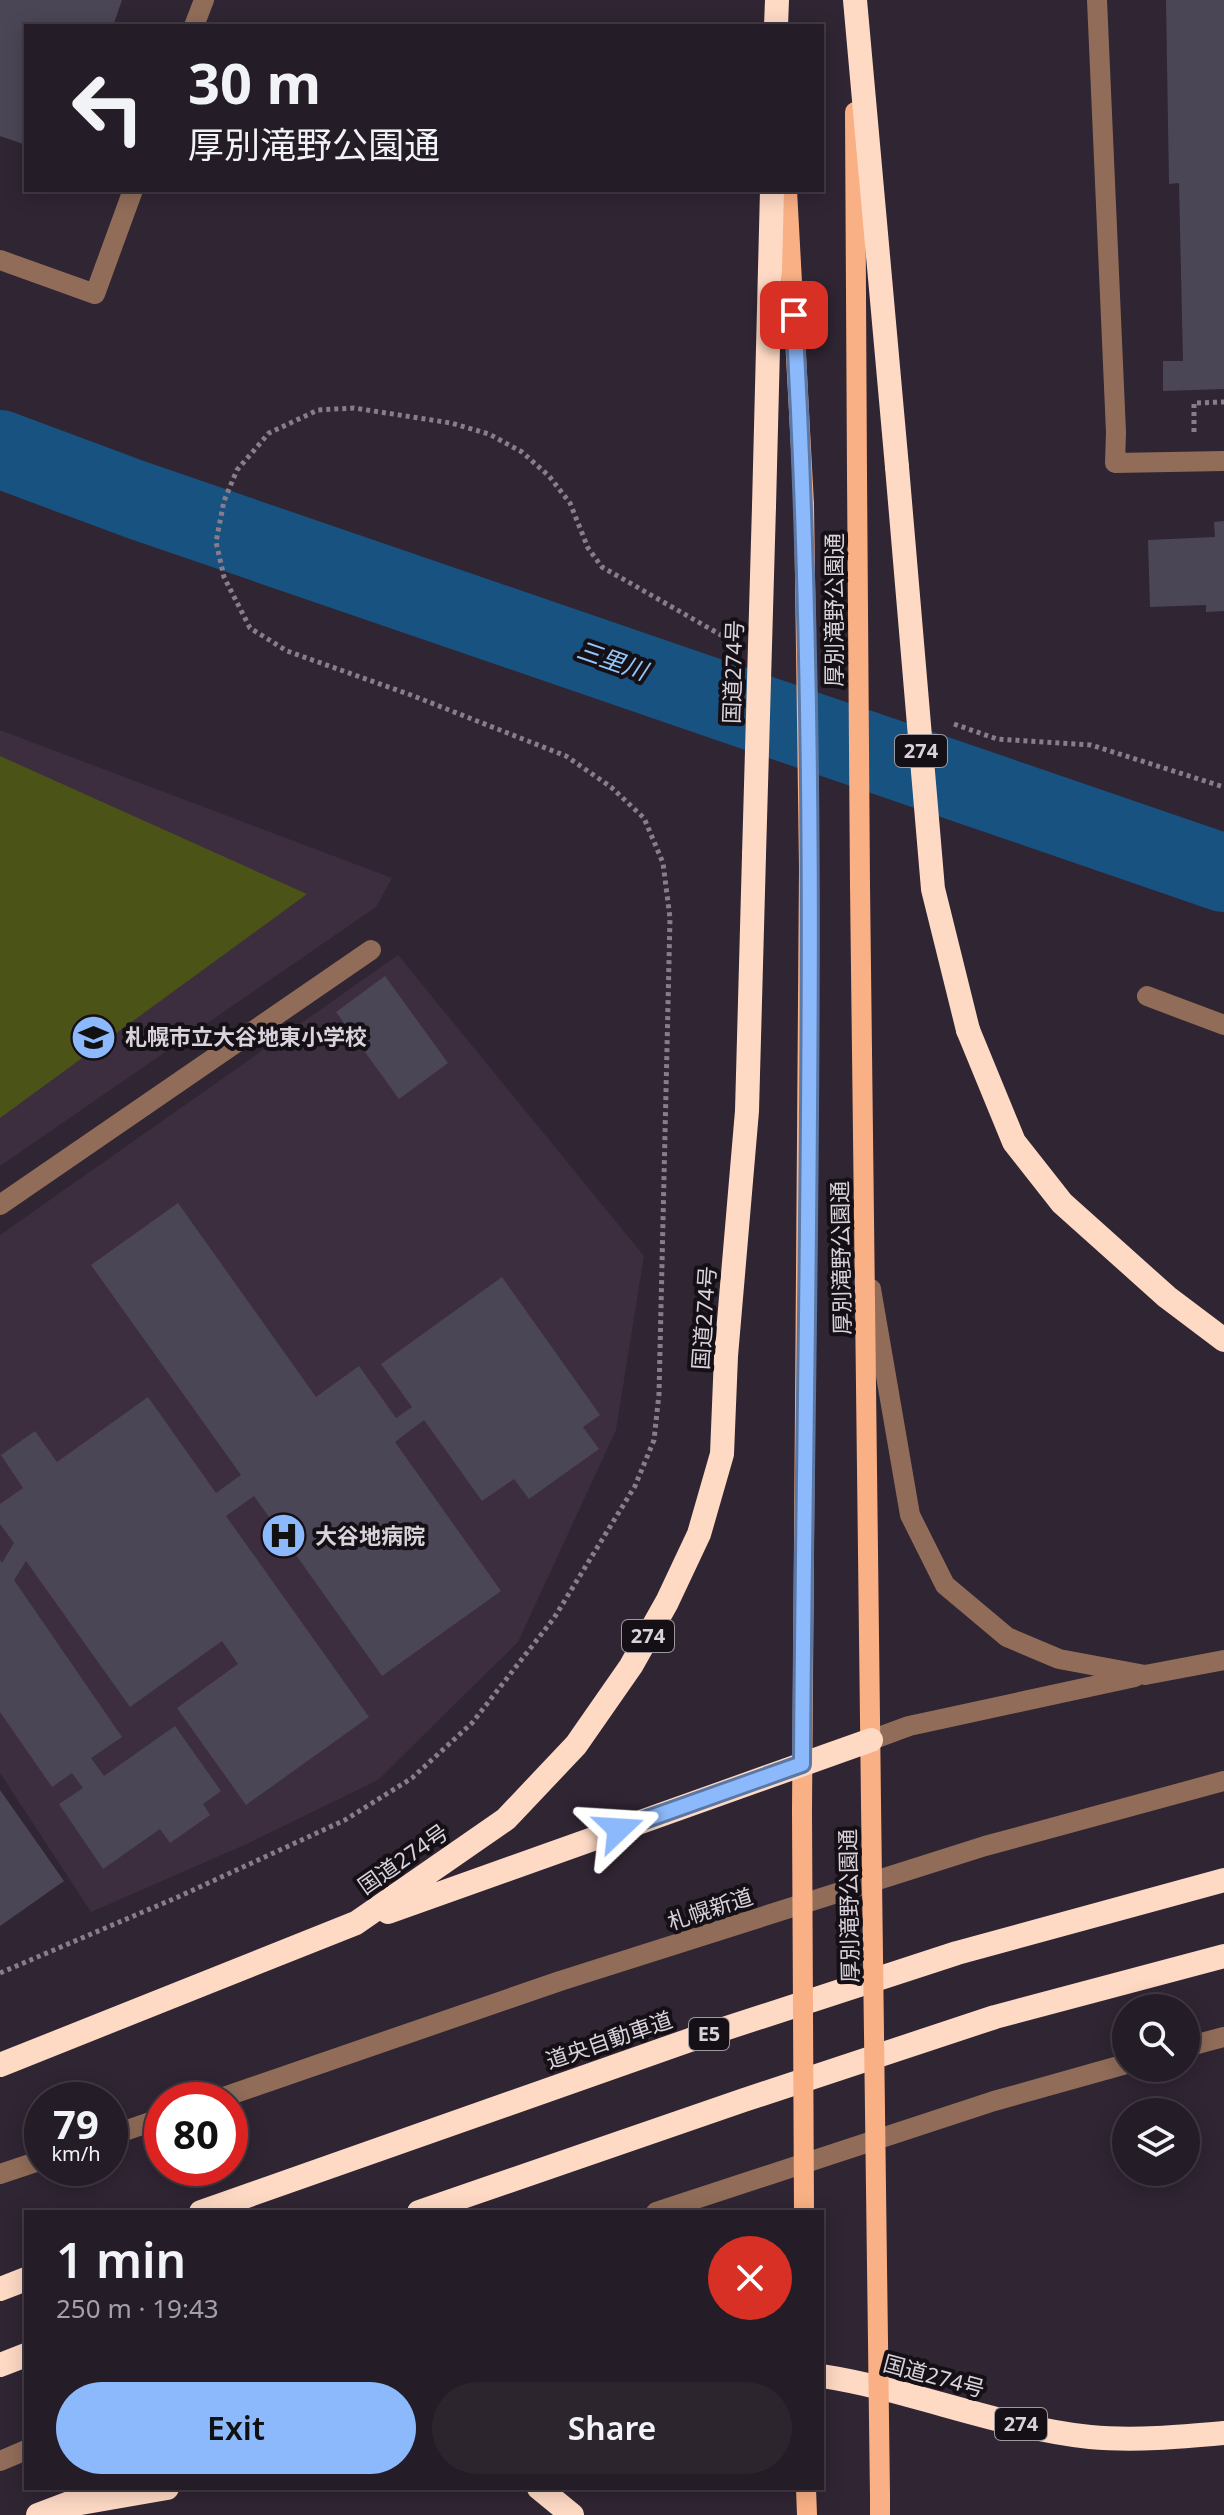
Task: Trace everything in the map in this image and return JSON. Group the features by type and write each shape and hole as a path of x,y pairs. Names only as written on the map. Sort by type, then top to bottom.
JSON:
{"highway":[{"path":"777,0 778,24"},
{"name":"274","path":"855,0 933,889 968,1030 1014,1142 1062,1203 1167,1297 1224,1340"},
{"name":"国道274号","path":"0,2065 356,1923 506,1819 576,1745 631,1666 667,1602 699,1534 722,1454 726,1356 747,1111 772,192"},
{"path":"356,1923 871,1740"},
{"name":"道央自動車道","path":"207,2210 495,2108 957,1953 1224,1880"},
{"path":"425,2210 995,2017 1224,1956"},
{"path":"0,2289 24,2280"},
{"path":"0,2365 24,2356"},
{"name":"国道274号","path":"824,2377 1005,2422 1090,2437 1167,2438 1224,2433"},
{"path":"38,2515 106,2490"},
{"path":"63,2506 155,2490"},
{"path":"541,2490 572,2515"}],"main road":[{"name":"厚別滝野公園通","path":"855,0 860,885 880,2506"},
{"name":"厚別滝野公園通","path":"787,192 804,504 809,868 802,1764 804,2210"}],"street":[{"path":"195,24 204,0"},
{"path":"1097,0 1115,463 1224,461"},
{"path":"0,260 95,294 132,192"},
{"path":"0,1205 371,950"},
{"path":"1147,996 1224,1025"},
{"path":"865,1253 910,1515 945,1585 1007,1637 1059,1659 1145,1675"},
{"path":"871,1740 909,1726 1224,1660"},
{"name":"札幌新道","path":"248,2089 560,1981 940,1860 1224,1781"},
{"path":"1200,2043 1224,2037"},
{"path":"662,2210 994,2101 1112,2068"},
{"path":"0,2174 24,2166"},
{"path":"0,2461 24,2451"}],"path":[{"path":"1194,461 1194,403 1224,402"},
{"path":"0,1973 178,1897 345,1820 412,1778 472,1723 554,1618 635,1486 654,1440 659,1394 670,918 663,863 644,818 611,787 566,756 287,651 250,628 224,577 216,542 224,501 237,470 269,433 318,410"}],"shaded area":[{"name":"札幌市立大谷地東小学校","path":"0,730 392,878 376,907 0,1166"},
{"name":"大谷地病院","path":"398,955 644,1256 616,1430 518,1642 378,1780 249,1843 91,1912 0,1773 0,1235"}],"green space":[{"name":"札幌市立大谷地東小学校","path":"0,756 307,894 0,1118"}],"building":[{"path":"0,0 122,0 114,24 24,24 24,144 0,136"},
{"path":"1166,0 1224,0 1224,389 1163,391 1163,361 1183,361 1179,183 1169,184"},
{"path":"1224,521 1224,611 1206,612 1206,605 1150,607 1148,540 1215,537 1214,522"},
{"path":"385,976 448,1063 399,1099 336,1012"},
{"path":"178,1203 316,1397 359,1366 396,1418 412,1407 381,1364 502,1277 600,1415 583,1427 599,1449 529,1499 514,1479 482,1501 424,1420 395,1442 501,1591 382,1676 254,1496 226,1516 369,1717 246,1805 177,1708 238,1664 222,1641 130,1707 26,1561 14,1580 122,1737 91,1758 104,1776 175,1726 221,1791 203,1804 210,1815 170,1843 160,1829 103,1869 59,1804 83,1788 72,1773 52,1787 0,1712 0,1560 2,1563 14,1543 0,1524 0,1504 23,1488 1,1455 35,1431 57,1462 148,1397 216,1493 241,1475 91,1265"},
{"path":"0,1790 64,1881 0,1926"}],"waterway":[{"name":"三里川","path":"0,449 137,500 1224,873"}],"place":[{"name":"札幌市立大谷地東小学校","path":"94,1037"},
{"name":"大谷地病院","path":"284,1536"}],"route":[{"path":"619,1829 802,1764 809,868 804,504 794,315"}]}
